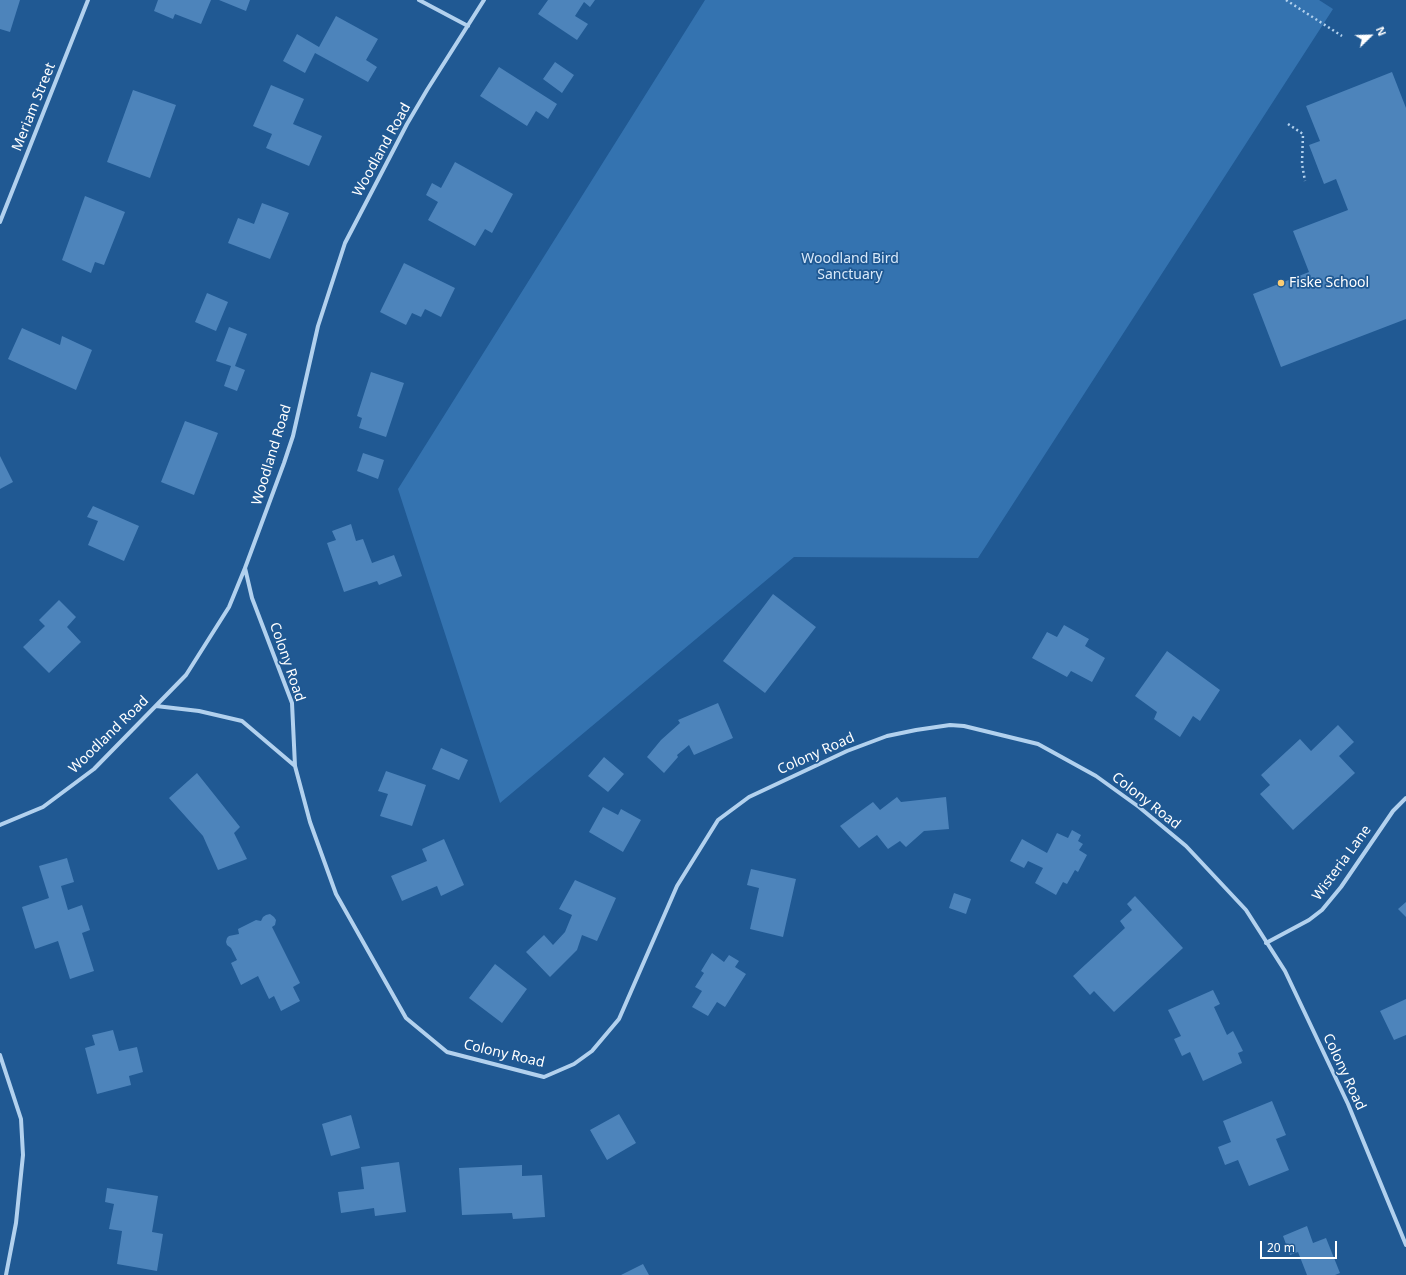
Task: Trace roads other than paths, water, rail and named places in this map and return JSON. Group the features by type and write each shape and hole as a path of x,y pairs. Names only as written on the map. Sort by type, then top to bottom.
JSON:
{"street":[{"name":"Meriam Street","path":"0,222 88,0"},
{"path":"419,0 468,26"},
{"name":"Woodland Road","path":"0,825 43,807 94,768 186,675 229,607 291,443 318,326 345,243 392,151 427,90 484,0"},
{"name":"Colony Road","path":"245,568 252,598 292,703 295,766 310,822 336,894 406,1018 447,1052 544,1077 574,1064 592,1051 619,1019 677,886 718,820 749,797 848,751 887,736 934,726 964,726 1038,744 1096,776 1139,807 1186,846 1246,910 1285,971 1348,1104 1406,1245"},
{"path":"156,706 199,711 242,721 295,766"},
{"name":"Wisteria Lane","path":"1266,943 1309,920 1326,906 1344,883 1393,811 1406,798"},
{"path":"0,1055 21,1119 23,1155 16,1223 6,1275"}],"place":[{"name":"Fiske School","path":"1281,283"}],"park label":[{"name":"Woodland Bird Sanctuary","path":"850,268"}]}
